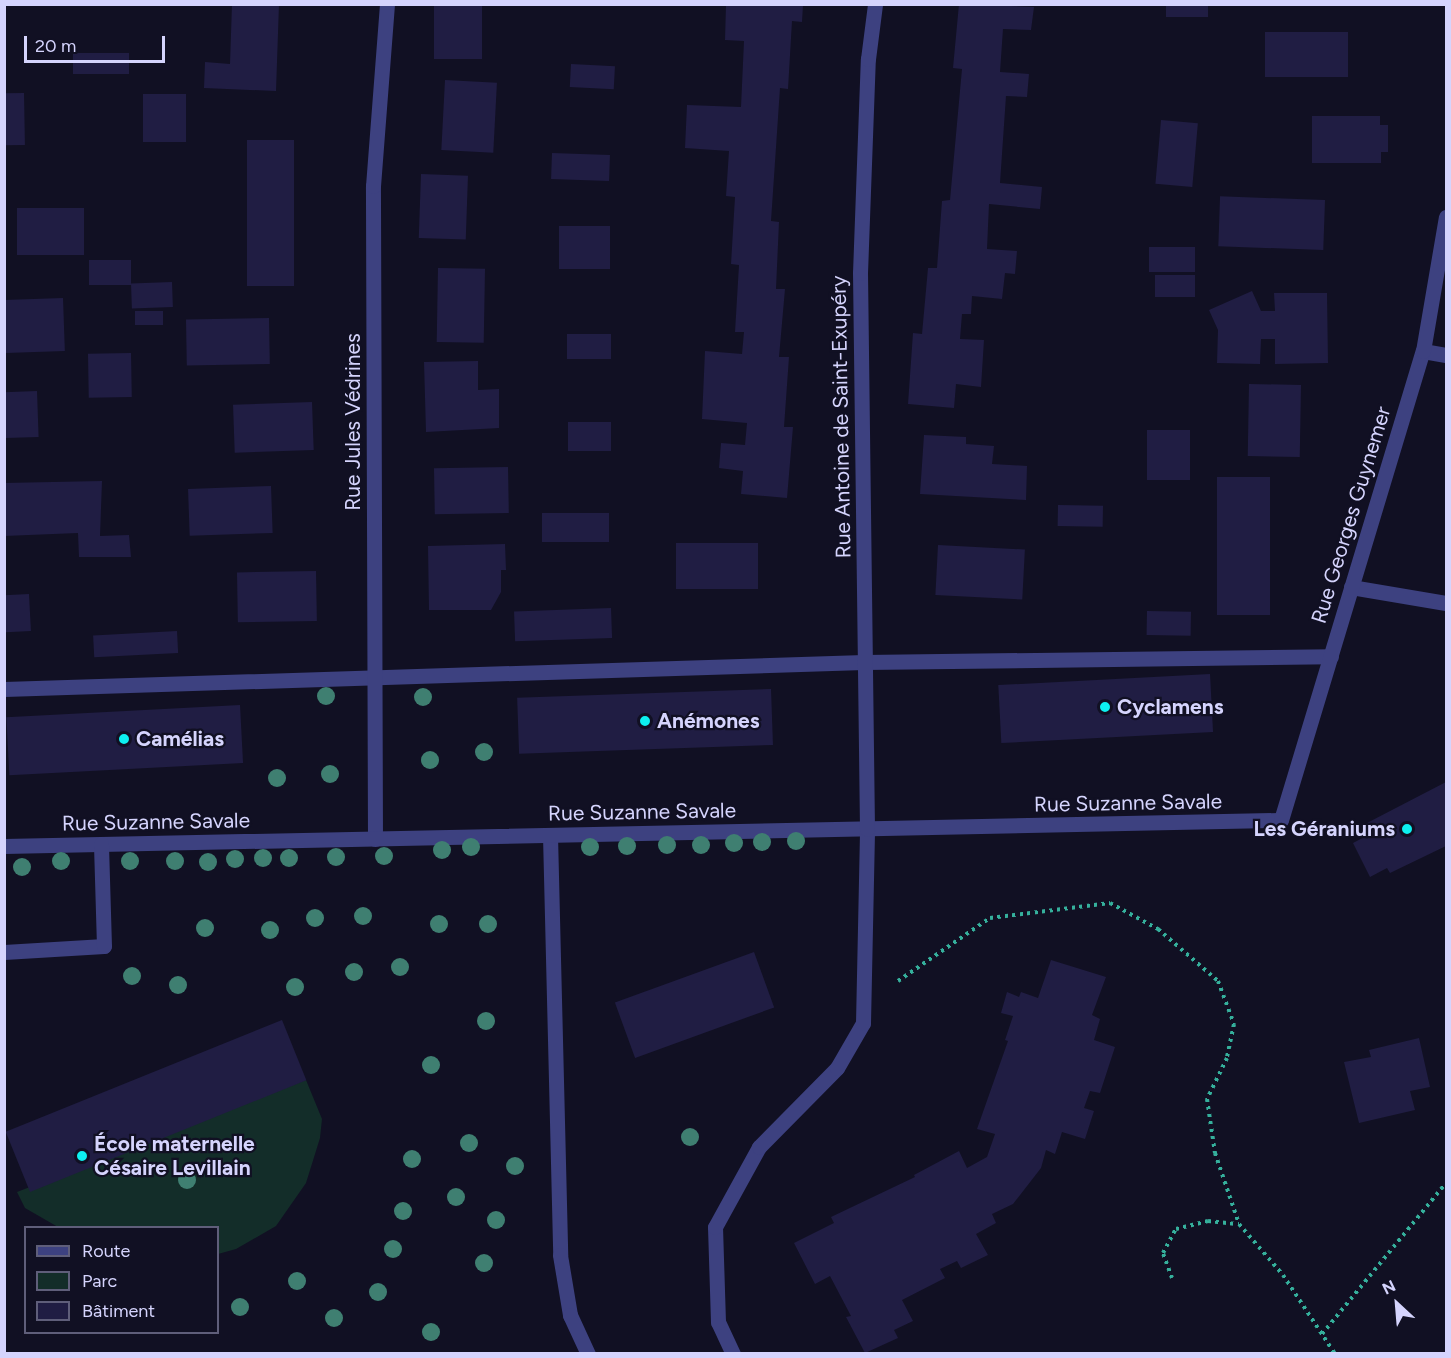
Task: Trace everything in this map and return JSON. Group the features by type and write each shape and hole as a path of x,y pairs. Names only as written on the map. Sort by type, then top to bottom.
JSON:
{"street":[{"name":"Rue Jules Védrines","path":"375,839 373,186 387,4"},
{"name":"Rue Antoine de Saint-Exupéry","path":"862,1023 867,829 860,273 868,59 875,4"},
{"name":"Rue Georges Guynemer","path":"1281,820 1423,351 1446,217"},
{"path":"1423,351 1446,355"},
{"path":"1351,587 1446,603"},
{"path":"4,689 864,662 1330,656"},
{"name":"Rue Suzanne Savale","path":"4,846 1281,820"},
{"path":"550,835 560,1256 570,1315 588,1353"},
{"path":"4,952 104,946 101,844"},
{"path":"733,1353 718,1322 715,1227 759,1147 837,1068 862,1023"}],"path":[{"path":"862,1023 900,978 990,918 1110,903 1158,929 1218,981 1234,1024 1227,1058 1207,1099 1215,1153 1239,1224 1282,1275 1335,1353"},
{"path":"1322,1334 1446,1183"},
{"path":"1173,1278 1163,1253 1176,1229 1208,1221 1239,1224"}],"green space":[{"path":"306,1080 322,1119 320,1138 306,1183 276,1226 236,1249 219,1254 219,1226 56,1226 25,1208 17,1192"}],"building":[{"path":"232,4 279,4 276,91 204,88 205,62 230,64"},
{"path":"434,4 482,4 482,59 434,59"},
{"path":"959,4 1034,7 1031,30 1003,29 1000,72 1029,74 1027,97 1006,96 1000,183 1042,187 1040,209 989,204 987,249 1017,251 1015,274 1005,273 1002,299 972,296 971,314 962,314 960,339 984,340 981,387 956,384 954,408 908,404 913,333 922,334 928,268 937,268 942,201 950,200 962,69 953,68"},
{"path":"726,5 803,5 802,22 792,21 788,89 780,88 771,221 779,222 776,289 785,289 779,357 789,357 784,427 793,427 787,498 741,494 743,471 719,468 721,443 745,445 747,423 702,419 705,351 742,354 744,332 735,332 739,265 731,264 735,197 726,196 729,151 685,148 687,105 741,107 744,41 725,40"},
{"path":"1166,5 1208,5 1208,17 1166,17"},
{"path":"1265,32 1348,32 1348,77 1265,77"},
{"path":"73,53 129,53 129,74 73,74"},
{"path":"571,64 615,66 614,89 570,87"},
{"path":"445,80 497,83 493,153 441,150"},
{"path":"4,93 24,93 25,145 5,145"},
{"path":"143,94 186,94 186,142 143,142"},
{"path":"1312,116 1380,116 1380,125 1388,125 1388,152 1381,152 1381,163 1312,163"},
{"path":"1161,120 1198,123 1192,187 1155,184"},
{"path":"247,140 294,140 294,286 247,286"},
{"path":"552,153 610,155 609,181 551,179"},
{"path":"421,174 468,176 466,240 419,238"},
{"path":"1220,196 1325,200 1323,250 1218,246"},
{"path":"17,208 84,208 84,255 17,255"},
{"path":"559,226 610,226 610,269 559,269"},
{"path":"1149,247 1195,247 1195,272 1149,272"},
{"path":"89,260 131,260 131,285 89,285"},
{"path":"438,268 485,269 484,343 437,342"},
{"path":"1155,275 1195,275 1195,297 1155,297"},
{"path":"172,282 173,307 132,308 131,283"},
{"path":"1252,291 1261,311 1275,311 1274,293 1327,293 1328,363 1275,364 1275,339 1261,339 1260,364 1217,363 1218,330 1209,310"},
{"path":"63,298 65,351 6,353 4,300"},
{"path":"135,311 163,311 163,325 135,325"},
{"path":"269,318 270,364 187,365 186,319"},
{"path":"567,334 611,334 611,359 567,359"},
{"path":"131,353 132,397 89,398 88,354"},
{"path":"478,361 478,390 499,389 499,428 426,432 424,362"},
{"path":"1249,384 1301,385 1300,457 1248,456"},
{"path":"37,391 39,437 6,438 4,392"},
{"path":"312,402 314,450 235,453 233,405"},
{"path":"568,422 611,422 611,451 568,451"},
{"path":"1147,430 1190,430 1190,480 1147,480"},
{"path":"924,435 966,437 966,444 994,446 992,464 1027,466 1026,500 920,494"},
{"path":"508,467 509,513 435,514 434,468"},
{"path":"1217,477 1270,477 1270,615 1217,615"},
{"path":"102,481 100,536 129,535 131,557 79,557 78,533 4,536 4,483"},
{"path":"271,486 273,533 190,536 188,489"},
{"path":"1058,505 1103,506 1103,527 1058,526"},
{"path":"542,513 609,513 609,542 542,542"},
{"path":"676,543 758,543 758,589 676,589"},
{"path":"505,544 506,570 501,570 501,592 491,610 429,610 428,546"},
{"path":"938,545 1025,550 1022,599 935,595"},
{"path":"316,571 317,621 238,622 237,572"},
{"path":"29,594 31,631 6,632 4,595"},
{"path":"611,608 612,638 515,641 514,611"},
{"path":"1147,611 1191,612 1191,636 1147,635"},
{"path":"177,631 178,653 94,657 93,635"},
{"name":"Cyclamens","path":"1210,674 1213,732 1001,743 998,685"},
{"name":"Anémones","path":"771,689 773,745 519,754 517,698"},
{"name":"Camélias","path":"240,705 243,763 9,775 6,717"},
{"name":"Les Géraniums","path":"1446,782 1446,846 1390,873 1387,868 1370,877 1353,843 1370,834 1365,824"},
{"path":"754,952 774,1007 635,1058 615,1003"},
{"path":"1051,960 1106,977 1092,1015 1100,1019 1094,1040 1115,1047 1100,1093 1090,1091 1084,1108 1094,1111 1085,1139 1062,1132 1055,1154 1046,1150 1041,1168 1013,1204 992,1214 996,1223 976,1234 988,1255 961,1268 957,1261 940,1269 945,1278 902,1300 913,1321 894,1330 898,1338 865,1353 846,1317 851,1316 830,1276 815,1284 794,1243 834,1223 831,1217 915,1177 914,1175 959,1151 967,1168 987,1157 995,1134 977,1129 1008,1041 1005,1040 1013,1016 1001,1013 1007,992 1019,997 1021,992 1038,998"},
{"path":"282,1020 306,1080 30,1192 6,1132"},
{"path":"1419,1038 1430,1087 1410,1091 1415,1110 1359,1123 1344,1062 1371,1057 1369,1050"}],"place":[{"name":"Cyclamens","path":"1105,707"},
{"name":"Anémones","path":"645,721"},
{"name":"Camélias","path":"124,739"},
{"name":"Les Géraniums","path":"1407,829"},
{"name":"École maternelle Césaire Levillain","path":"82,1156"}]}
